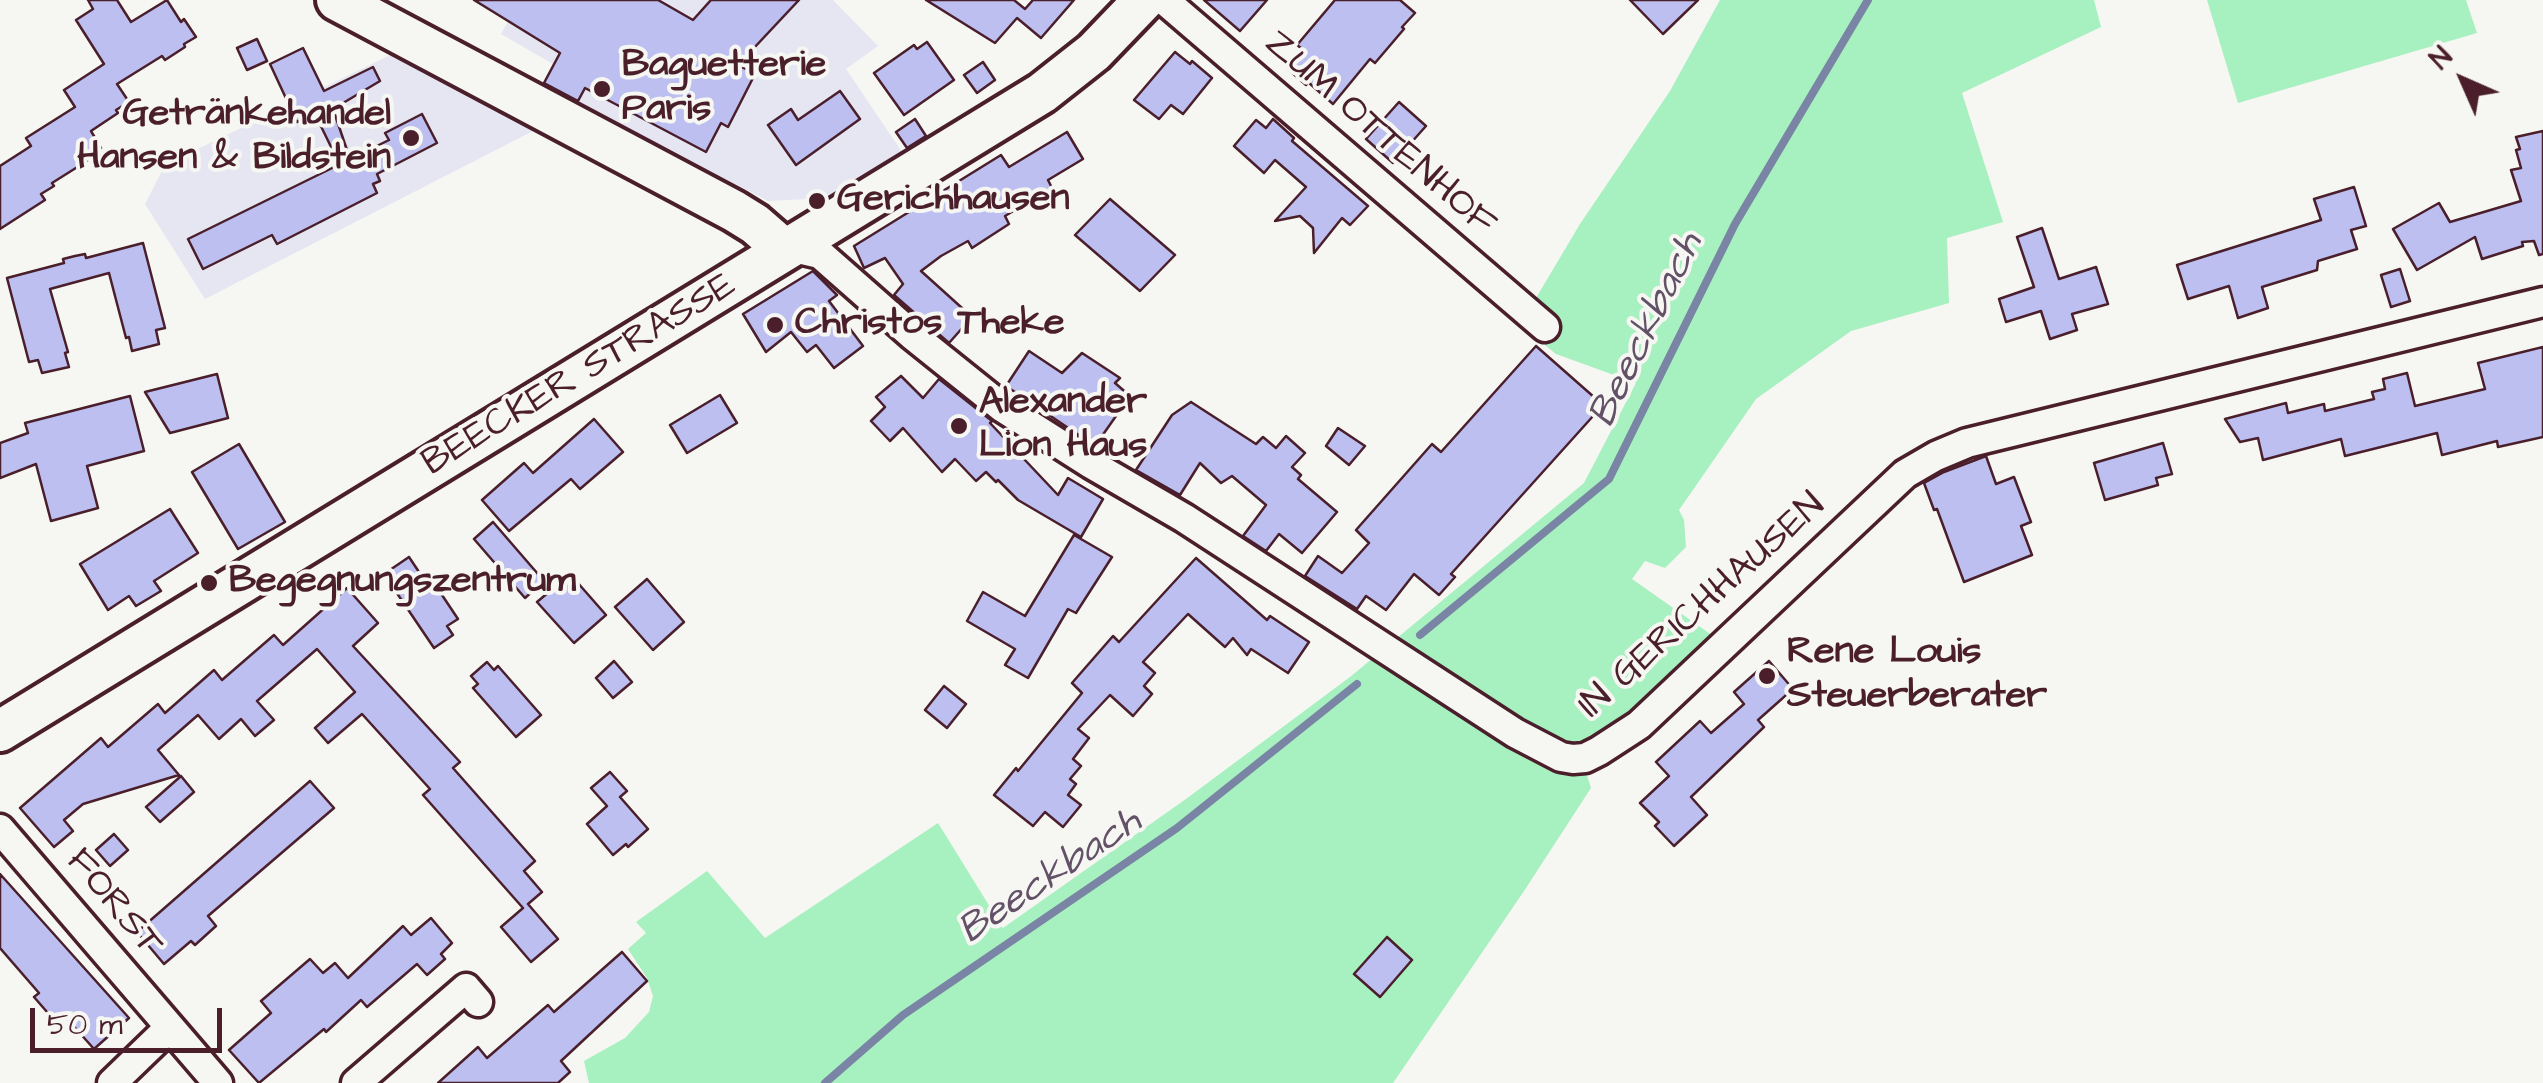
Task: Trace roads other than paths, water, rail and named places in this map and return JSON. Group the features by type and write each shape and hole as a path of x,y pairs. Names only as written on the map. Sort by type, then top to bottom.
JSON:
{"street":[{"path":"336,0 734,211 778,244 790,247"},
{"name":"BEECKER STRASSE","path":"0,731 1042,93 1094,52 1144,0"},
{"name":"ZUM OTTENHOF","path":"1164,0 1545,327"},
{"name":"IN GERICHHAUSEN","path":"790,247 820,254 1003,408 1184,518 1514,734 1573,759 1585,758 1639,725 1920,464 1967,443 2543,302"},
{"name":"FORST","path":"0,829 218,1083"},
{"path":"356,1083 466,988 478,1002"},
{"path":"112,1083 170,1028"}],"waterway":[{"name":"Beeckbach","path":"1420,635 1609,479 1735,224 1868,0"},
{"name":"Beeckbach","path":"825,1083 903,1015 1177,828 1357,684"}],"place":[{"name":"Baguetterie Paris","path":"602,89"},
{"name":"Getränkehandel Hansen & Bildstein","path":"411,138"},
{"name":"Gerichhausen","path":"817,201"},
{"name":"Christos Theke","path":"775,325"},
{"name":"Alexander Lion Haus","path":"959,426"},
{"name":"Begegnungszentrum","path":"209,583"},
{"name":"Rene Louis Steuerberater","path":"1767,676"}]}
